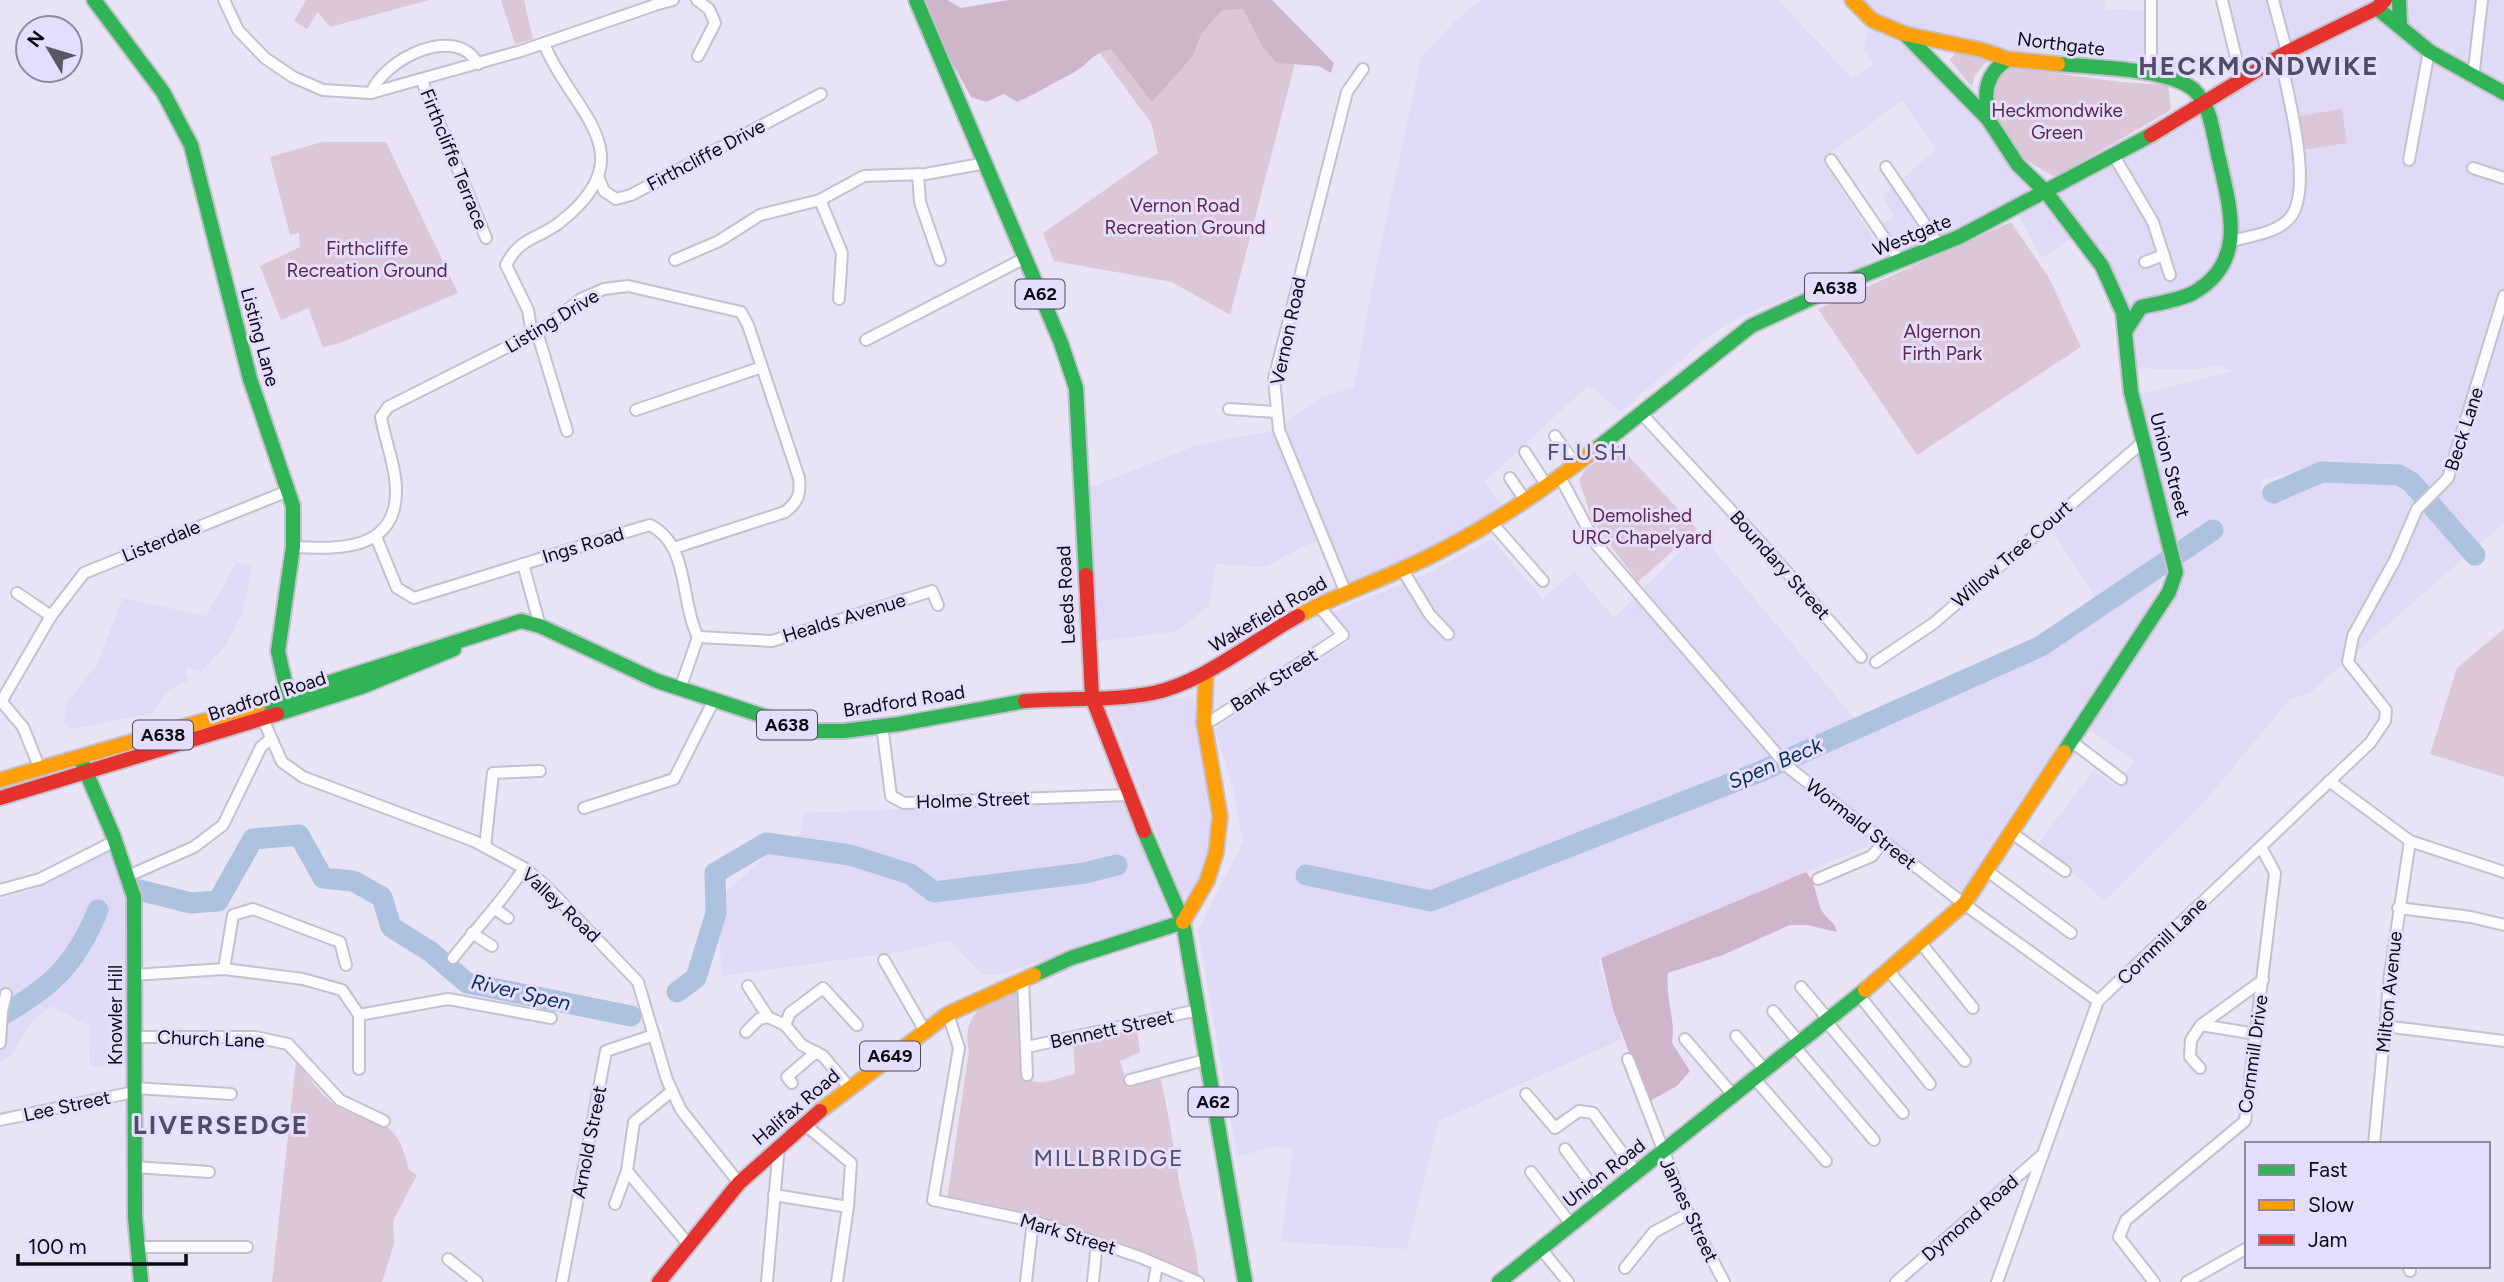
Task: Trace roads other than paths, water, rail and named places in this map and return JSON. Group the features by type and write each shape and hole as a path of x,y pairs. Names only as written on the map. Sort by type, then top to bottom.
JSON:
{"main road":[{"name":"Listing Lane","path":"94,0 163,92 191,145 250,379 293,506 293,547 278,651 290,703"},
{"name":"Leeds Road","path":"916,0 1061,343 1076,388 1092,697 1128,795 1183,922"},
{"path":"1852,0 1872,20 1905,34"},
{"path":"2399,0 2400,26"},
{"path":"2381,4 2400,26 2429,51 2504,93"},
{"name":"A638","path":"2206,104 2283,54 2381,4"},
{"name":"Northgate","path":"1905,34 1982,50 2008,59 2151,73 2192,88 2206,104"},
{"name":"Union Street","path":"1905,34 1948,75 1988,119 2018,165 2046,192 2080,232 2113,290 2123,313 2129,380 2176,572 2169,592 1964,904"},
{"path":"1988,119 1984,100 1986,77 1996,65 2008,59"},
{"path":"2126,330 2141,307 2191,294 2214,278 2230,254 2232,219 2206,104"},
{"name":"Westgate","path":"1609,438 1751,326 1940,245 2114,156 2206,104"},
{"path":"2113,290 2130,301 2149,304"},
{"name":"Wakefield Road","path":"1183,922 1207,881 1217,845 1220,816 1204,723 1206,674 1251,642 1317,604 1402,569 1492,523 1560,477 1609,438"},
{"name":"Bradford Road","path":"0,780 260,712 416,667 500,627 521,621 540,626 713,702 809,731 882,725 1025,701 1153,693 1206,674"},
{"name":"Bradford Road","path":"0,798 87,775 260,712"},
{"name":"Knowler Hill","path":"80,758 115,841 134,897 134,1167 141,1282"},
{"name":"Union Road","path":"1499,1282 1859,995 1964,904"},
{"name":"Halifax Road","path":"659,1282 739,1183 779,1145 849,1087 948,1014 1071,958 1183,922"},
{"name":"A62","path":"1183,922 1245,1282"}],"street":[{"path":"224,0 238,30 265,58 293,77 323,90 371,93 422,81 544,44 657,2 673,0"},
{"path":"697,0 709,9 715,23 698,56"},
{"path":"2151,0 2151,73"},
{"path":"2222,0 2242,82"},
{"path":"2232,241 2275,229 2287,222 2299,202 2295,129 2273,0"},
{"path":"2473,78 2482,0"},
{"path":"544,44 554,68 588,116 599,138 603,159 598,176 580,201 558,223 519,244 506,265 528,310 568,431"},
{"path":"371,93 375,82 397,61 421,50 457,49 478,64"},
{"path":"2409,160 2429,51"},
{"name":"Vernon Road","path":"1345,591 1279,430 1275,412 1274,375 1347,92 1363,69"},
{"name":"Firthcliffe Terrace","path":"422,81 486,238"},
{"name":"Firthcliffe Drive","path":"598,176 604,191 616,199 631,195 821,94"},
{"path":"2114,156 2153,222 2170,275"},
{"path":"1831,160 1900,261"},
{"path":"674,260 719,241 760,215 820,200 864,177 918,174 986,163"},
{"path":"1886,167 1940,245"},
{"path":"2473,168 2504,178"},
{"path":"918,174 920,201 940,260"},
{"path":"820,200 842,253 839,299"},
{"path":"2145,262 2164,255"},
{"path":"866,340 1025,258"},
{"name":"Listing Drive","path":"376,537 393,509 396,492 381,417 388,407 535,333 581,299 604,289 628,286 741,312 799,478 801,492 795,504 785,512 674,548"},
{"name":"Beck Lane","path":"2348,662 2353,636 2395,559 2417,509 2448,478 2502,310 2504,296"},
{"path":"636,410 762,368"},
{"path":"1229,409 1275,412"},
{"name":"Boundary Street","path":"1640,412 1763,545 1861,657"},
{"path":"1555,436 1576,465"},
{"name":"Willow Tree Court","path":"1876,662 1934,622 2144,441"},
{"path":"1525,452 1547,486"},
{"name":"Wormald Street","path":"1560,477 1596,544 1766,745 1788,767 1964,904 2098,1001"},
{"path":"1510,478 1525,500"},
{"name":"Listerdale","path":"1,701 51,616 84,573 288,491"},
{"path":"1492,523 1543,581"},
{"name":"Ings Road","path":"376,537 397,588 414,598 650,525 660,530 674,548"},
{"path":"293,547 345,547 367,543 376,537"},
{"path":"674,548 691,623 698,637 680,689"},
{"path":"523,564 540,626"},
{"path":"1402,569 1430,615 1448,634"},
{"name":"Healds Avenue","path":"698,637 772,641 932,591 938,605"},
{"path":"17,593 51,616"},
{"name":"Bank Street","path":"1204,723 1343,635 1317,604"},
{"name":"Cornmill Lane","path":"1997,1282 2098,1001 2370,743 2385,722 2386,710 2348,662"},
{"path":"1,701 23,727 40,769"},
{"path":"584,808 674,779 713,702"},
{"name":"Valley Road","path":"260,712 269,740 282,762 303,777 485,847 524,868 598,938 638,982 672,1091 681,1110 739,1183"},
{"name":"Holme Street","path":"882,725 891,796 904,803 1128,795"},
{"path":"128,876 194,847 223,825 261,747 269,740"},
{"path":"2071,741 2121,779"},
{"path":"485,847 494,773 540,773"},
{"path":"2329,781 2410,841 2504,872"},
{"path":"2012,832 2065,871"},
{"path":"0,890 40,879 115,841"},
{"path":"1818,879 1872,856 1884,841"},
{"name":"Milton Avenue","path":"2374,1142 2398,908 2410,841"},
{"name":"Cornmill Drive","path":"2154,1282 2119,1237 2126,1220 2245,1121 2275,873 2261,846"},
{"path":"453,958 495,909 524,868"},
{"path":"1986,870 2071,933"},
{"path":"2398,908 2471,917 2504,925"},
{"path":"224,969 233,915 253,909 340,942 346,965"},
{"path":"495,909 508,918"},
{"path":"472,933 492,946"},
{"path":"1920,942 1973,1008"},
{"path":"884,960 925,1031"},
{"path":"134,975 224,969 303,979 342,990 359,1015 359,1069"},
{"path":"1888,970 1965,1061"},
{"path":"1023,979 1027,1075"},
{"path":"2200,1068 2190,1057 2191,1040 2201,1025 2263,980"},
{"path":"785,1025 790,1013 823,984 857,1025"},
{"path":"748,986 768,1017 785,1025 802,1045 823,1056 849,1087"},
{"path":"1801,987 1903,1113"},
{"path":"0,1043 6,994"},
{"path":"1859,995 1930,1084"},
{"path":"359,1015 448,999 551,1018"},
{"name":"Bennett Street","path":"1027,1047 1198,1010"},
{"path":"1773,1011 1874,1140"},
{"name":"Mark Street","path":"948,1014 959,1048 933,1200 1033,1221 1097,1242 1198,1282"},
{"path":"746,1032 759,1019 768,1017"},
{"path":"2201,1025 2256,1034"},
{"path":"2384,1026 2504,1041"},
{"name":"Arnold Street","path":"562,1282 606,1051 654,1035"},
{"path":"1735,1036 1759,1074 1826,1161"},
{"name":"Church Lane","path":"134,1037 255,1037 288,1044 340,1100 384,1121"},
{"path":"1685,1039 1734,1095"},
{"path":"792,1083 787,1077 816,1052"},
{"name":"James Street","path":"1628,1059 1662,1153 1688,1214 1724,1282"},
{"path":"1130,1080 1205,1060"},
{"name":"Lee Street","path":"0,1120 134,1090 231,1094"},
{"path":"615,1204 627,1171 634,1122 672,1091"},
{"path":"1526,1094 1555,1128 1579,1111 1593,1112 1637,1173"},
{"path":"804,1124 851,1163 848,1207 837,1282"},
{"path":"767,1282 779,1145"},
{"path":"1565,1149 1602,1199"},
{"name":"Dymond Road","path":"1896,1282 2044,1153"},
{"path":"134,1167 209,1172"},
{"path":"627,1171 689,1245"},
{"path":"1531,1172 1570,1223"},
{"path":"774,1195 848,1207"},
{"path":"1625,1268 1654,1232 1688,1214"},
{"path":"1026,1282 1033,1221"},
{"path":"1093,1282 1097,1242"},
{"path":"138,1247 247,1247"},
{"path":"1541,1249 1569,1282"},
{"path":"2187,1282 2245,1249"},
{"path":"448,1259 477,1282"},
{"path":"1154,1282 1157,1265"}],"waterway":[{"name":"Spen Beck","path":"2273,493 2322,472 2399,475 2411,482 2475,555"},
{"name":"Spen Beck","path":"1306,875 1431,901 1757,773 2041,646 2213,530"},
{"name":"River Spen","path":"139,890 191,903 218,901 253,839 299,835 323,878 353,881 382,897 391,927 431,952 467,983 631,1016"},
{"name":"River Spen","path":"677,992 696,978 716,913 715,873 766,843 850,855 910,874 934,892 1085,873 1117,865"},
{"name":"River Spen","path":"0,1016 34,995 60,973 81,945 98,910"}],"district":[{"name":"HECKMONDWIKE","path":"2259,66"},
{"name":"FLUSH","path":"1588,452"},
{"name":"LIVERSEDGE","path":"221,1125"},
{"name":"MILLBRIDGE","path":"1109,1158"}],"park label":[{"name":"Heckmondwike Green","path":"2057,121"},
{"name":"Vernon Road Recreation Ground","path":"1185,216"},
{"name":"Firthcliffe Recreation Ground","path":"367,259"},
{"name":"Algernon Firth Park","path":"1942,342"},
{"name":"Demolished URC Chapelyard","path":"1642,526"}]}
